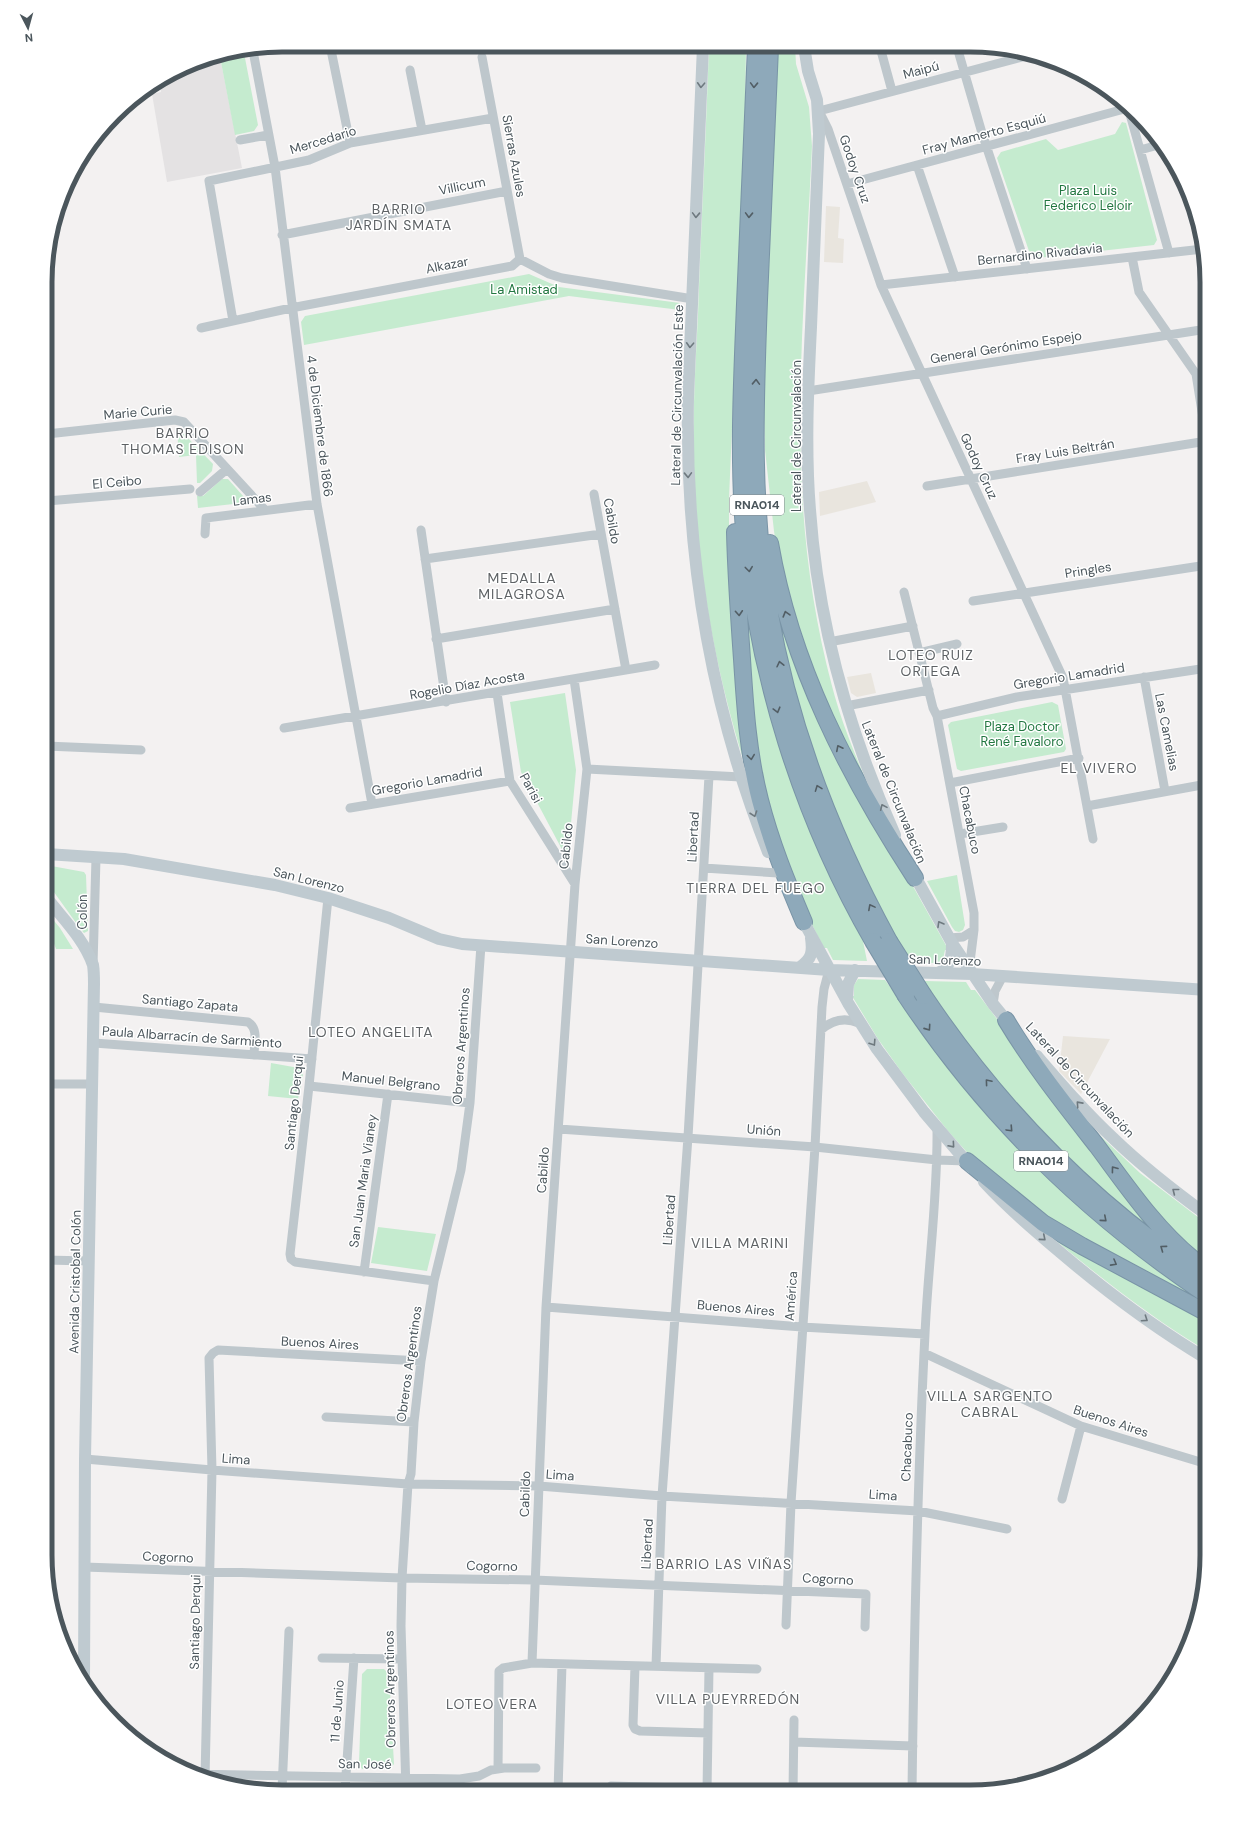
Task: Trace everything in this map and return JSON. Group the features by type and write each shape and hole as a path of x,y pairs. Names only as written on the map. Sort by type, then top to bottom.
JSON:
{"highway":[{"name":"RNA014","path":"756,52 741,420 742,494 747,557 756,620 772,688 788,745 810,809 841,879 873,941 906,996 941,1047 972,1086 1052,1173 1133,1244 1200,1290"},
{"name":"RNA014","path":"770,52 755,408 756,487 769,610 784,680 807,758 832,826 857,880 889,941 924,996 972,1063 1036,1137 1087,1186 1158,1244 1200,1274"},
{"path":"755,408 768,532 780,592 795,644 816,698 840,749 887,836 915,878"},
{"path":"741,420 735,525 736,580 750,748 760,800 772,842 784,877 808,930"},
{"path":"1006,1020 1021,1045 1045,1078 1139,1202 1171,1238 1200,1264"},
{"path":"967,1161 1043,1222 1082,1246 1200,1309"}],"street":[{"path":"331,52 350,143"},
{"name":"Lateral de Circunvalación Este","path":"703,52 687,447 689,498 695,568 710,658 741,777 757,822 778,873 829,970 859,1023 897,1077 937,1128 967,1161 983,1182 1006,1205 1086,1274 1132,1310 1200,1354"},
{"name":"Lateral de Circunvalación","path":"805,52 808,71 819,111 808,391 807,474 816,569 829,642 846,706 873,784 915,878 950,941 993,1004 1082,1107 1114,1140 1160,1179 1200,1209"},
{"path":"881,52 892,92"},
{"path":"958,52 986,146 1027,269"},
{"name":"4 de Diciembre de 1866","path":"254,54 275,167 291,308 317,504 372,804"},
{"name":"Sierras Azules","path":"482,57 520,259"},
{"name":"Maipú","path":"819,111 1020,57"},
{"path":"410,70 422,130"},
{"name":"Fray Mamerto Esquiú","path":"847,184 1123,109"},
{"name":"Godoy Cruz","path":"819,111 828,129 881,285 1063,678 1093,838"},
{"path":"1130,117 1169,253"},
{"name":"Mercedario","path":"233,321 209,181 310,160 350,143 493,118"},
{"path":"240,140 268,135"},
{"path":"1140,150 1156,146"},
{"path":"917,165 955,277"},
{"name":"Villicum","path":"282,235 506,191"},
{"name":"Bernardino Rivadavia","path":"881,285 1198,250"},
{"path":"1132,257 1139,292 1196,374 1200,399"},
{"path":"520,259 549,274 562,278 692,298"},
{"name":"Alkazar","path":"201,328 291,308 512,266 520,259"},
{"name":"General Gerónimo Espejo","path":"808,391 1200,330"},
{"name":"Marie Curie","path":"52,433 175,420 184,422 265,510"},
{"name":"Fray Luis Beltrán","path":"927,486 1200,442"},
{"path":"200,492 227,469"},
{"name":"El Ceibo","path":"52,501 190,489"},
{"name":"Cabildo","path":"594,494 626,670"},
{"name":"Lamas","path":"205,534 206,518 317,504"},
{"path":"421,530 446,702"},
{"path":"425,559 601,534"},
{"name":"Pringles","path":"973,602 1200,566"},
{"name":"Chacabuco","path":"904,592 933,708 937,716 974,913 971,972"},
{"path":"436,639 615,609"},
{"path":"829,642 913,626"},
{"path":"919,653 957,644"},
{"name":"Rogelio Díaz Acosta","path":"284,728 446,702 655,665"},
{"name":"Gregorio Lamadrid","path":"937,716 1018,697 1200,669"},
{"name":"Las Camelias","path":"1144,677 1165,791"},
{"name":"Cabildo","path":"532,1663 534,1580 546,1307 575,884 587,769 574,680"},
{"path":"846,706 929,690"},
{"name":"Parisi","path":"497,693 510,781 575,884"},
{"path":"52,746 141,750"},
{"path":"950,783 1078,758"},
{"path":"587,769 741,777"},
{"name":"Libertad","path":"656,1666 662,1496 688,1138 697,960 709,776"},
{"name":"Gregorio Lamadrid","path":"350,808 510,781"},
{"path":"1087,806 1200,785"},
{"path":"960,834 1003,827"},
{"name":"San Lorenzo","path":"52,854 124,859 275,885 328,898 389,918 439,939 462,944 829,970 938,973 971,972 1004,976 1200,990"},
{"name":"Colón","path":"93,966 95,951 96,858"},
{"path":"704,868 778,873"},
{"name":"Santiago Derqui","path":"328,898 310,1086 290,1254 291,1259 295,1262 364,1272"},
{"name":"Avenida Cristobal Colón","path":"52,904 75,932 93,966 94,1043 85,1459 84,1672"},
{"path":"800,967 807,962 812,955 808,930"},
{"path":"938,973 945,970 949,964 952,955 950,941 963,937 974,930"},
{"name":"Obreros Argentinos","path":"406,1785 402,1659 402,1578 408,1484 411,1474 414,1422 421,1361 434,1281 461,1170 470,1103 481,945"},
{"name":"América","path":"786,1625 791,1503 815,1147 821,1030 824,989 829,970"},
{"path":"848,1003 847,988 855,970"},
{"path":"993,1004 995,991 1004,976"},
{"name":"Santiago Zapata","path":"94,1007 248,1022 253,1025 255,1030 254,1055"},
{"path":"821,1030 838,1020 851,1020 859,1023"},
{"name":"Paula Albarracín de Sarmiento","path":"94,1043 312,1059"},
{"path":"52,1084 93,1084"},
{"name":"Manuel Belgrano","path":"310,1086 470,1103"},
{"name":"San Juan Maria Vianey","path":"364,1272 388,1094"},
{"name":"Chacabuco","path":"912,1785 918,1511 924,1353 937,1160 937,1128"},
{"name":"Unión","path":"559,1129 815,1147 937,1160 967,1161"},
{"path":"52,1260 89,1261"},
{"path":"364,1272 434,1281"},
{"name":"Buenos Aires","path":"546,1307 925,1334"},
{"name":"Santiago Derqui","path":"205,1772 212,1470 209,1358 218,1350"},
{"name":"Buenos Aires","path":"218,1350 421,1361"},
{"name":"Buenos Aires","path":"924,1353 1081,1426 1200,1462"},
{"path":"326,1417 414,1422"},
{"path":"1062,1499 1081,1426"},
{"name":"Lima","path":"85,1459 408,1484 539,1486 662,1496 918,1511 1007,1529"},
{"name":"Cogorno","path":"84,1567 402,1578 534,1580 866,1594 865,1626"},
{"path":"282,1785 289,1631"},
{"path":"322,1658 402,1659"},
{"name":"11 de Junio","path":"345,1785 354,1658"},
{"path":"498,1769 500,1671 503,1668 532,1663 757,1669"},
{"path":"558,1785 562,1664"},
{"path":"635,1666 633,1725 635,1729 640,1731 708,1733"},
{"path":"707,1785 709,1668"},
{"path":"794,1720 794,1785"},
{"path":"794,1742 913,1746"},
{"name":"San José","path":"218,1776 346,1776 460,1779 479,1776 498,1769 536,1768"}],"shaded area":[{"path":"221,60 242,168 167,182 152,94 161,92 160,87 180,76 194,69"},
{"path":"826,206 840,207 838,238 844,239 843,263 824,262"},
{"path":"867,481 876,502 820,516 819,492"},
{"path":"871,673 876,693 857,697 851,693 847,677"},
{"path":"1063,1036 1110,1039 1081,1094 1059,1071"}],"green space":[{"path":"709,52 746,52 745,120 729,499 729,553 751,784 721,677 707,606 702,569 695,495 693,450"},
{"path":"777,52 795,52 796,64 809,107 812,146 800,403 803,514 808,563 826,662 844,726 894,842 807,662 778,558 765,450 763,385"},
{"path":"244,55 258,125 254,131 235,135 221,60"},
{"name":"Plaza Luis Federico Leloir","path":"1122,122 1126,123 1157,240 1154,245 1037,258 1030,254 997,158 1001,152 1046,139 1058,150 1115,134"},
{"name":"La Amistad","path":"529,274 559,287 680,303 680,310 569,296 304,345 301,322 305,316"},
{"path":"177,429 183,433 213,464 212,471 200,483 197,483 196,455 179,457"},
{"path":"222,479 228,479 244,497 242,503 198,508 197,496 203,496"},
{"path":"774,575 876,820 948,949 945,950 943,959 939,963 912,963 887,922 872,893 837,816 823,782 805,729 784,644 771,577"},
{"path":"740,576 836,888 863,941 867,961 833,960 827,948 824,948 798,897 760,787"},
{"path":"565,693 576,770 568,855 566,857 521,772 510,702"},
{"name":"Plaza Doctor René Favaloro","path":"1052,702 1058,705 1066,749 1064,752 961,771 957,769 948,725 951,722"},
{"path":"52,866 84,872 86,875 88,931 84,933 52,889"},
{"path":"957,875 965,925 963,930 959,932 955,931 952,927 927,881"},
{"path":"52,918 73,949 56,949 52,938"},
{"path":"858,979 885,980 973,1099 1026,1157 1082,1210 1112,1235 1200,1301 1066,1234 973,1159 948,1131 903,1074 878,1039 852,996 854,996 854,985"},
{"path":"924,981 966,982 971,990 975,990 1140,1208 1167,1238 1146,1227 1084,1173 1021,1109 969,1047"},
{"path":"271,1063 299,1068 303,1075 298,1099 268,1096"},
{"path":"1090,1126 1140,1173 1200,1219 1200,1257 1169,1228"},
{"path":"378,1227 436,1234 427,1271 371,1263"},
{"path":"1048,1234 1200,1314 1200,1347 1125,1296"},
{"path":"367,1669 384,1669 389,1674 394,1764 390,1769 362,1769 359,1764 362,1674"}],"district":[{"name":"BARRIO JARDÍN SMATA","path":"399,218"},
{"name":"BARRIO THOMAS EDISON","path":"183,442"},
{"name":"MEDALLA MILAGROSA","path":"522,586"},
{"name":"LOTEO RUIZ ORTEGA","path":"931,664"},
{"name":"EL VIVERO","path":"1099,768"},
{"name":"TIERRA DEL FUEGO","path":"756,888"},
{"name":"LOTEO ANGELITA","path":"371,1032"},
{"name":"VILLA MARINI","path":"740,1243"},
{"name":"VILLA SARGENTO CABRAL","path":"990,1404"},
{"name":"BARRIO LAS VIÑAS","path":"724,1564"},
{"name":"VILLA PUEYRREDÓN","path":"728,1699"},
{"name":"LOTEO VERA","path":"492,1704"}]}
